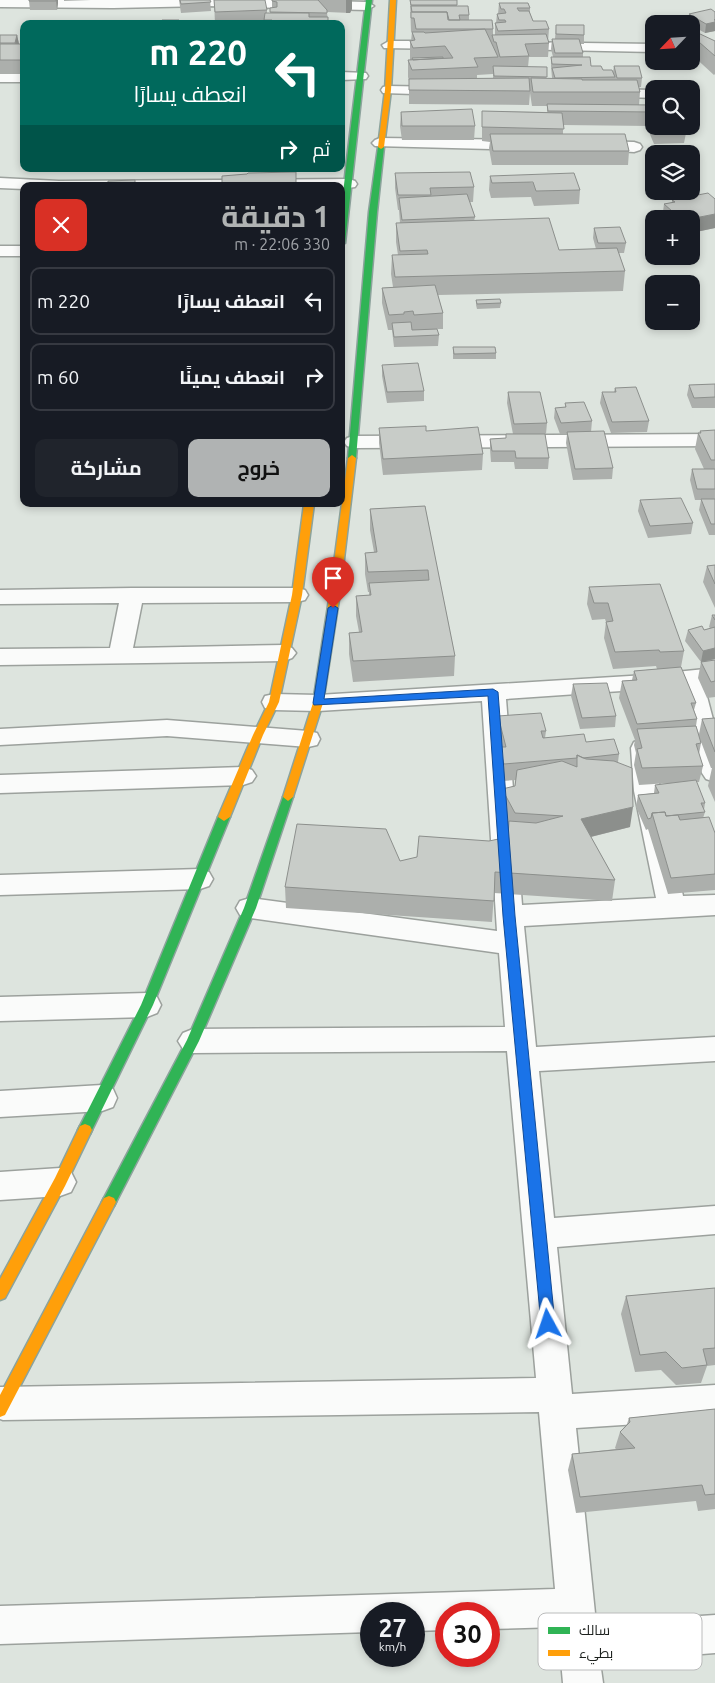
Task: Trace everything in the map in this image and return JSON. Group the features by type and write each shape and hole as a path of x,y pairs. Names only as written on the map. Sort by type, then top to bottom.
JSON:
{"highway":[{"path":"2,1407 193,1041 250,908 308,739 318,703 335,593 354,442 380,143 388,90 393,0"},
{"path":"345,214 362,76 368,3"},
{"path":"0,1293 60,1182 147,1005 243,776 258,734 274,702 297,595 309,507"}],"street":[{"path":"0,3 113,4 195,1 368,3"},
{"path":"389,45 463,46"},
{"path":"501,55 500,46 645,48"},
{"path":"345,76 362,76"},
{"path":"0,78 20,78"},
{"path":"388,90 456,91"},
{"path":"594,93 645,94"},
{"path":"380,143 536,146"},
{"path":"575,146 634,147"},
{"path":"139,182 240,177 318,182"},
{"path":"0,183 20,184"},
{"path":"345,184 349,184"},
{"path":"0,251 20,251"},
{"path":"354,442 715,440"},
{"path":"120,655 132,595"},
{"path":"0,597 297,595"},
{"path":"0,657 284,653"},
{"path":"274,702 318,703 493,692 645,704 690,679 715,676"},
{"path":"690,679 715,773"},
{"path":"493,692 510,930 577,1613"},
{"path":"645,704 644,768 647,791 672,907"},
{"path":"0,738 167,728 308,739"},
{"path":"0,784 243,776"},
{"path":"0,885 200,879"},
{"path":"250,908 510,930 672,907 715,905"},
{"path":"0,1009 147,1005"},
{"path":"193,1041 522,1050 715,1049"},
{"path":"0,1104 102,1098"},
{"path":"0,1186 60,1182"},
{"path":"539,1234 715,1220"},
{"path":"2,1407 715,1402"},
{"path":"0,1625 576,1606"},
{"path":"702,1635 715,1634"},
{"path":"582,1670 583,1683"}],"building":[{"path":"56,0 56,1 29,1"},
{"path":"180,0 210,0 211,2 181,4"},
{"path":"214,0 265,0 267,10 215,12"},
{"path":"272,0 318,0 327,10 327,13 270,12 270,8 277,7 277,2"},
{"path":"410,0 457,0 457,5 411,5"},
{"path":"499,3 528,3 530,8 517,8 519,11 529,11 533,21 546,21 549,29 498,31 495,23 506,22 505,20 499,20 497,14 506,13 504,9 501,9"},
{"path":"411,6 468,6 469,15 459,15 460,20 449,20 447,12 412,12"},
{"path":"711,9 715,12 715,22 706,24 700,20 700,15 689,14"},
{"path":"411,12 447,12 448,20 492,20 493,29 416,29 414,18 411,18"},
{"path":"265,13 309,13 309,17 328,17 328,20 264,20"},
{"path":"556,25 584,25 584,35 556,34"},
{"path":"485,29 498,57 474,58 478,67 412,70 408,60 453,58 445,46 413,48 410,41 415,40 412,32 425,33"},
{"path":"546,34 549,43 525,44 529,56 500,57 492,35"},
{"path":"700,34 715,41 715,56 700,43"},
{"path":"0,35 17,35 15,43 0,43"},
{"path":"552,39 579,39 583,53 555,53"},
{"path":"0,44 20,44 20,60 0,60"},
{"path":"443,57 413,60 412,58"},
{"path":"551,57 590,57 591,66 601,66 603,70 612,70 615,77 555,78 552,68 582,65 552,64"},
{"path":"493,66 547,67 547,77 494,76"},
{"path":"614,66 639,66 642,78 617,78"},
{"path":"529,78 530,91 409,90 409,79"},
{"path":"531,78 637,80 640,92 533,92"},
{"path":"547,104 645,105 645,112 548,111"},
{"path":"472,109 475,126 402,126 401,112"},
{"path":"482,111 562,113 564,129 482,127"},
{"path":"490,134 625,134 629,151 493,151"},
{"path":"296,172 296,182 222,182 222,176 248,173"},
{"path":"470,172 474,187 430,188 431,195 398,195 395,173"},
{"path":"574,173 580,190 536,191 533,182 492,183 490,176"},
{"path":"135,180 135,182 108,182"},
{"path":"708,193 715,199 715,214 700,217 700,210 671,210 664,204 675,202 672,200 700,200 700,195"},
{"path":"467,194 475,217 402,220 399,198"},
{"path":"549,218 559,250 617,248 625,271 395,277 392,255 428,254 427,250 400,251 396,223"},
{"path":"620,227 626,243 598,243 594,228"},
{"path":"435,285 443,313 414,315 413,311 389,315 382,288"},
{"path":"500,299 501,303 477,304 476,300"},
{"path":"411,322 412,330 437,329 439,335 394,337 392,323"},
{"path":"453,347 495,347 496,353 454,354"},
{"path":"418,363 424,391 387,392 382,365"},
{"path":"715,384 715,397 694,398 689,385"},
{"path":"636,387 649,421 612,422 602,392 616,392 615,388"},
{"path":"508,392 540,392 547,423 514,424"},
{"path":"584,402 592,421 561,423 555,408 566,407 565,403"},
{"path":"426,426 426,431 478,427 483,454 383,459 379,428"},
{"path":"715,430 715,460 711,460 698,433 701,433 700,431"},
{"path":"604,431 613,468 575,469 567,432"},
{"path":"506,434 545,434 549,458 516,458 515,451 492,451 490,439 506,438"},
{"path":"692,469 715,469 715,489 697,489"},
{"path":"681,498 693,523 650,526 640,500"},
{"path":"701,499 715,499 715,524 711,524"},
{"path":"425,506 455,656 353,661 349,633 362,632 356,596 371,595 369,583 429,580 428,570 368,572 365,553 377,552 370,509"},
{"path":"715,565 715,584 707,566"},
{"path":"660,584 684,651 615,652 606,622 613,621 608,603 594,603 589,587"},
{"path":"702,626 704,630 715,627 715,648 703,651 688,630"},
{"path":"715,660 715,681 711,682 701,662"},
{"path":"681,667 696,703 691,703 697,719 637,724 622,681 637,680 634,671"},
{"path":"607,683 616,716 582,718 573,684"},
{"path":"541,713 546,731 541,731 543,738 584,734 586,742 614,739 619,754 583,758 577,755 577,758 504,764 499,747 506,747 498,716"},
{"path":"715,718 715,752 702,719"},
{"path":"696,726 701,743 696,744 703,766 642,768 637,749 642,748 637,729"},
{"path":"577,755 586,759 614,761 632,768 633,807 581,819 615,880 495,872 494,901 285,887 297,824 386,829 400,861 417,857 419,836 489,841 508,837 509,821 536,823 563,816 515,813 502,789 515,786 517,770 562,761 577,767"},
{"path":"696,780 705,803 701,803 705,812 666,816 665,812 652,813 651,818 648,819 638,795 659,793 655,785"},
{"path":"665,812 666,816 678,815 680,820 709,817 715,833 715,874 671,878 652,813"},
{"path":"715,1288 715,1348 703,1349 707,1365 682,1368 666,1352 640,1355 626,1296"},
{"path":"715,1409 715,1494 705,1495 702,1485 580,1497 572,1454 635,1448 620,1432 630,1422 629,1418"}],"traffic: fast":[{"path":"345,208 369,0"},
{"path":"352,458 373,212 381,147"},
{"path":"109,1202 193,1041 250,908 288,797"},
{"path":"85,1130 147,1005 224,817"}],"traffic: slow":[{"path":"381,147 388,90 393,0"},
{"path":"288,797 318,703 335,593 352,458"},
{"path":"224,817 258,735 274,702 297,595 309,507"},
{"path":"0,1293 60,1182 85,1130"},
{"path":"0,1410 109,1202"}],"route":[{"path":"333,608 318,703 493,692 509,916 548,1324"}]}
